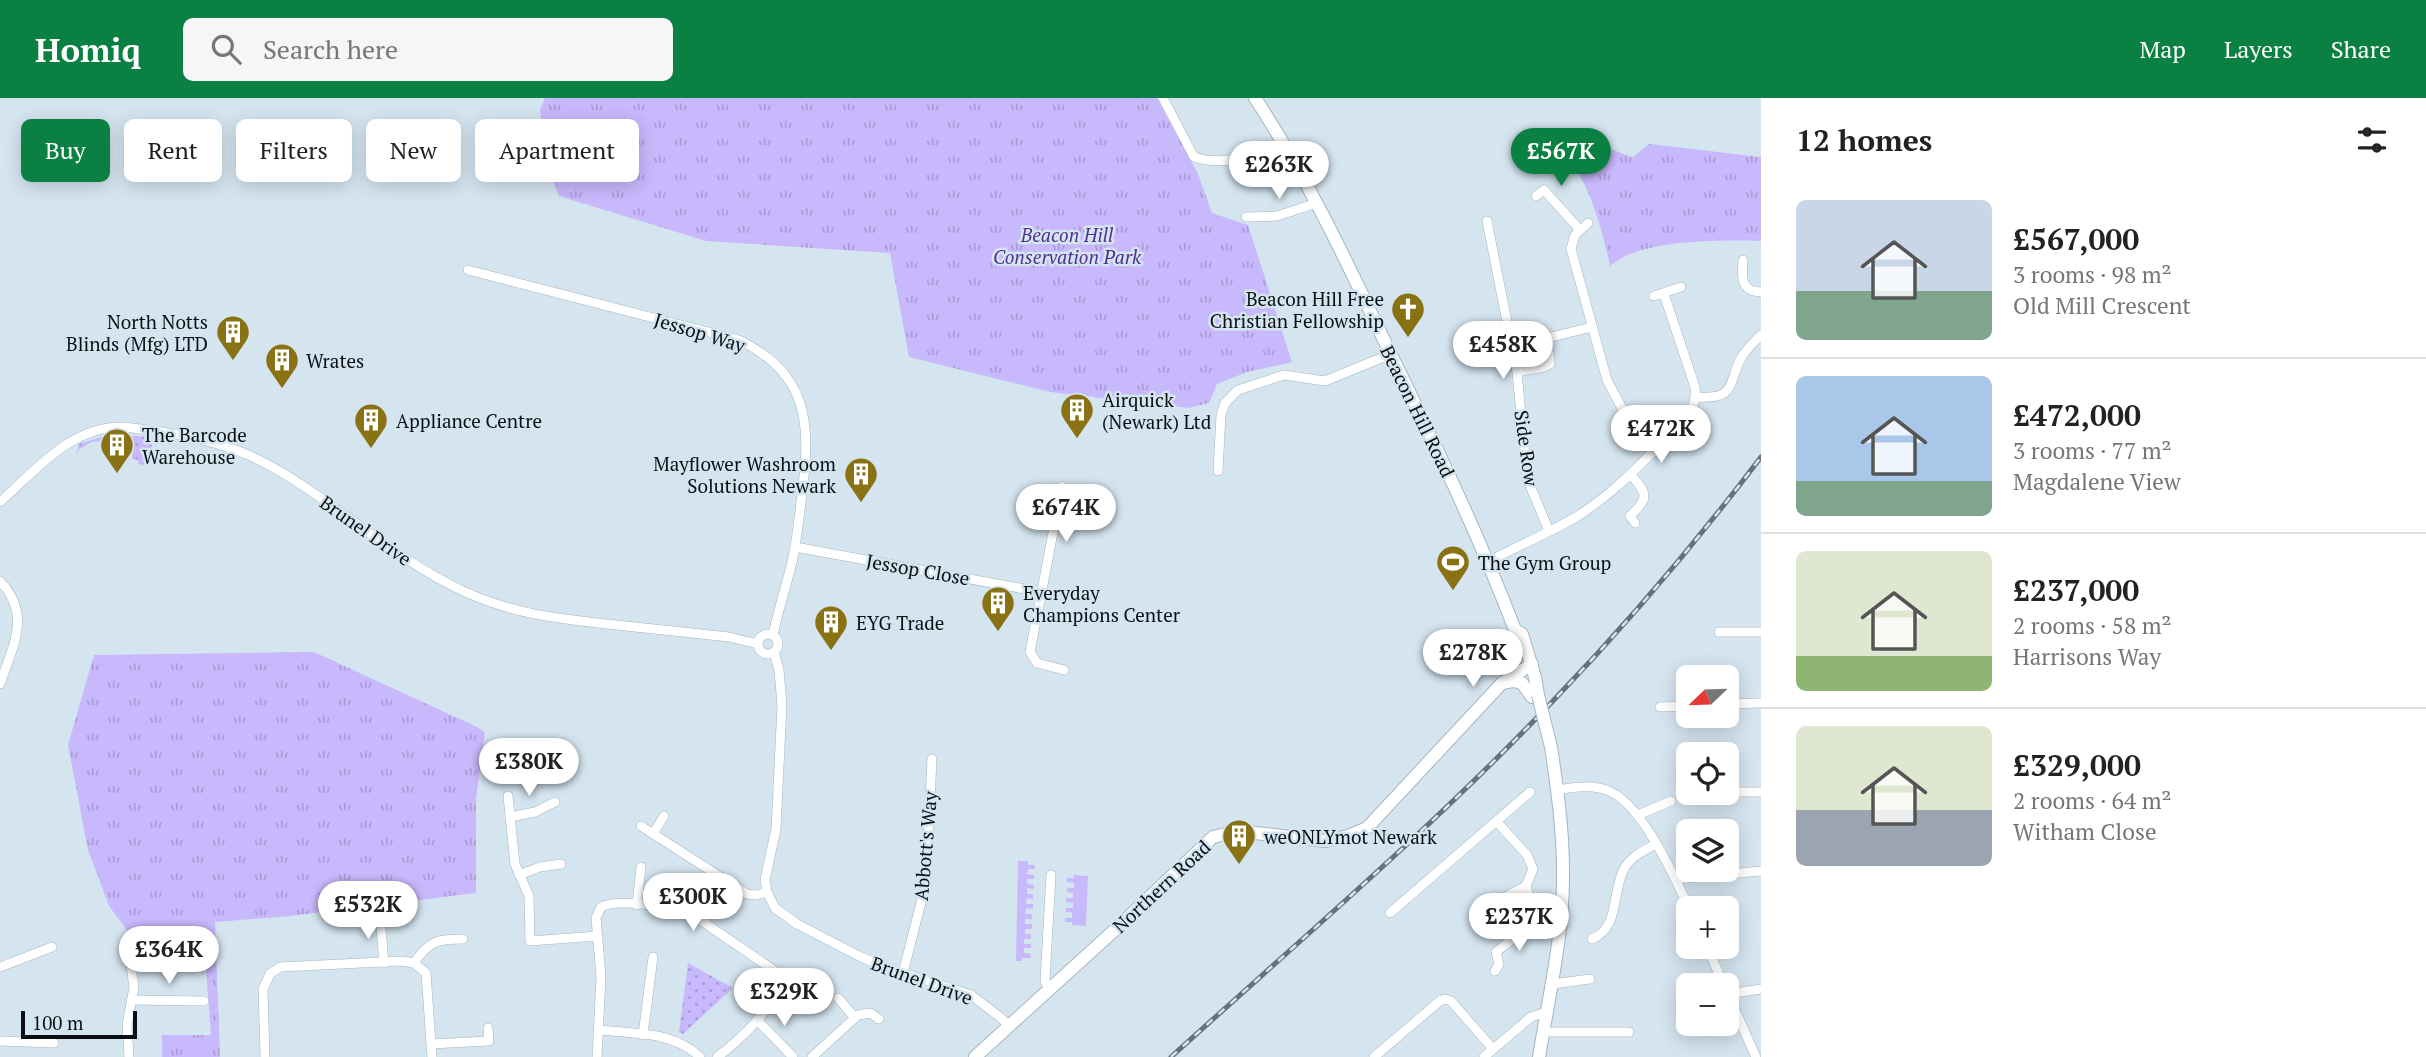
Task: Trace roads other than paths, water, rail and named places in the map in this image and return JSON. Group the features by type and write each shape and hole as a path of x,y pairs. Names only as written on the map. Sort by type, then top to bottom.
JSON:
{"street":[{"path":"1163,98 1194,157 1207,161 1252,157 1284,146"},
{"name":"Beacon Hill Road","path":"1255,98 1317,203 1391,354 1489,561 1515,630 1513,636 1528,666"},
{"path":"1536,196 1544,190 1580,230"},
{"path":"1245,217 1277,216 1317,203"},
{"name":"Side Row","path":"1488,221 1503,279 1517,372 1527,478 1549,531"},
{"path":"1588,223 1575,235 1571,249 1607,380 1628,416 1657,448"},
{"path":"1743,260 1743,284 1761,292"},
{"name":"Jessop Way","path":"468,270 722,335 755,348 770,360 794,388 806,427 807,453 795,547 773,635"},
{"path":"1489,561 1572,519 1631,475 1686,421 1693,410 1696,397 1692,376 1659,295 1681,287"},
{"path":"1517,372 1550,364 1547,341 1551,337 1592,327"},
{"path":"1696,397 1722,395 1730,389 1739,359 1761,335"},
{"path":"1217,471 1221,415 1225,403 1238,390 1284,375 1325,381 1391,354"},
{"name":"Brunel Drive","path":"0,502 62,448 91,431 124,427 206,441 228,446 265,463 306,488 433,576 497,605 549,618 729,637 758,644"},
{"path":"1631,475 1645,495 1643,504 1630,516 1635,523"},
{"path":"1062,486 1031,641 1031,656 1037,663 1063,670"},
{"name":"Jessop Close","path":"795,547 1041,592"},
{"path":"0,581 12,595 18,608 18,618 0,684"},
{"path":"1719,632 1761,632"},
{"path":"641,826 747,894 756,895 767,891 766,873 776,829 782,705 779,670 774,652 778,643 773,635 764,634 758,644 762,652 774,652"},
{"path":"1528,666 1551,747 1558,790 1563,870 1560,929 1553,984 1539,1057"},
{"name":"Northern Road","path":"975,1057 1213,837 1238,831 1326,841 1367,828 1502,683 1528,666"},
{"path":"1502,683 1522,683 1535,696"},
{"path":"1740,704 1761,703"},
{"path":"1660,707 1676,706"},
{"name":"Abbott's Way","path":"903,973 926,883 932,759"},
{"path":"1558,790 1591,787 1610,791 1625,801 1638,815 1676,879"},
{"path":"1390,913 1530,792"},
{"path":"1739,792 1761,792"},
{"path":"508,796 514,864 529,896 530,941 598,936"},
{"path":"510,817 536,811 555,802"},
{"path":"1638,815 1671,802"},
{"path":"653,834 664,816"},
{"path":"1495,971 1499,964 1496,952 1533,923 1534,912 1526,886 1533,869 1527,855 1497,822"},
{"path":"1592,939 1602,935 1609,927 1620,877 1626,864 1656,844"},
{"path":"519,874 561,864"},
{"path":"638,905 642,867"},
{"path":"1739,874 1761,872"},
{"path":"1049,990 1045,980 1051,875"},
{"path":"1503,898 1526,886"},
{"name":"Brunel Drive","path":"767,891 775,908 790,920 845,950 903,973 971,995 1009,1026"},
{"path":"597,1057 601,977 596,918 601,907 616,903 690,913 773,968 779,976 778,990 769,1006 717,1057"},
{"path":"380,916 384,963"},
{"path":"1533,923 1560,929"},
{"path":"414,963 433,942 463,939"},
{"path":"0,967 52,947"},
{"path":"129,952 134,987 127,1025 129,1057"},
{"path":"643,1035 653,957"},
{"path":"265,1057 263,989 270,974 280,967 384,963 414,963 426,973 432,1057"},
{"path":"1553,984 1590,979"},
{"path":"1739,990 1761,989"},
{"path":"838,998 855,1018"},
{"path":"1374,1057 1441,1000 1446,999 1451,1001 1493,1049"},
{"path":"132,1000 204,1001"},
{"path":"1484,1057 1531,1017 1547,1012"},
{"path":"812,1057 861,1013 870,1013 879,1019"},
{"path":"1739,1018 1756,1057"},
{"path":"757,1020 793,1057"},
{"path":"432,1044 489,1041 488,1028"},
{"path":"599,1030 673,1039 688,1046 699,1057"},
{"path":"1543,1032 1629,1032"},
{"path":"0,1041 54,1043"}],"railway":[{"path":"1171,1057 1364,883 1506,749 1633,614 1761,457"}],"place":[{"name":"Beacon Hill Free Christian Fellowship","path":"1408,339"},
{"name":"North Notts Blinds (Mfg) LTD","path":"233,362"},
{"name":"Wrates","path":"282,390"},
{"name":"Airquick (Newark) Ltd","path":"1077,440"},
{"name":"Appliance Centre","path":"371,450"},
{"name":"The Barcode Warehouse","path":"117,475"},
{"name":"Mayflower Washroom Solutions Newark","path":"861,504"},
{"name":"The Gym Group","path":"1453,592"},
{"name":"Everyday Champions Center","path":"998,633"},
{"name":"EYG Trade","path":"831,652"},
{"name":"weONLYmot Newark","path":"1239,866"}],"park label":[{"name":"Beacon Hill Conservation Park","path":"1067,245"}]}
